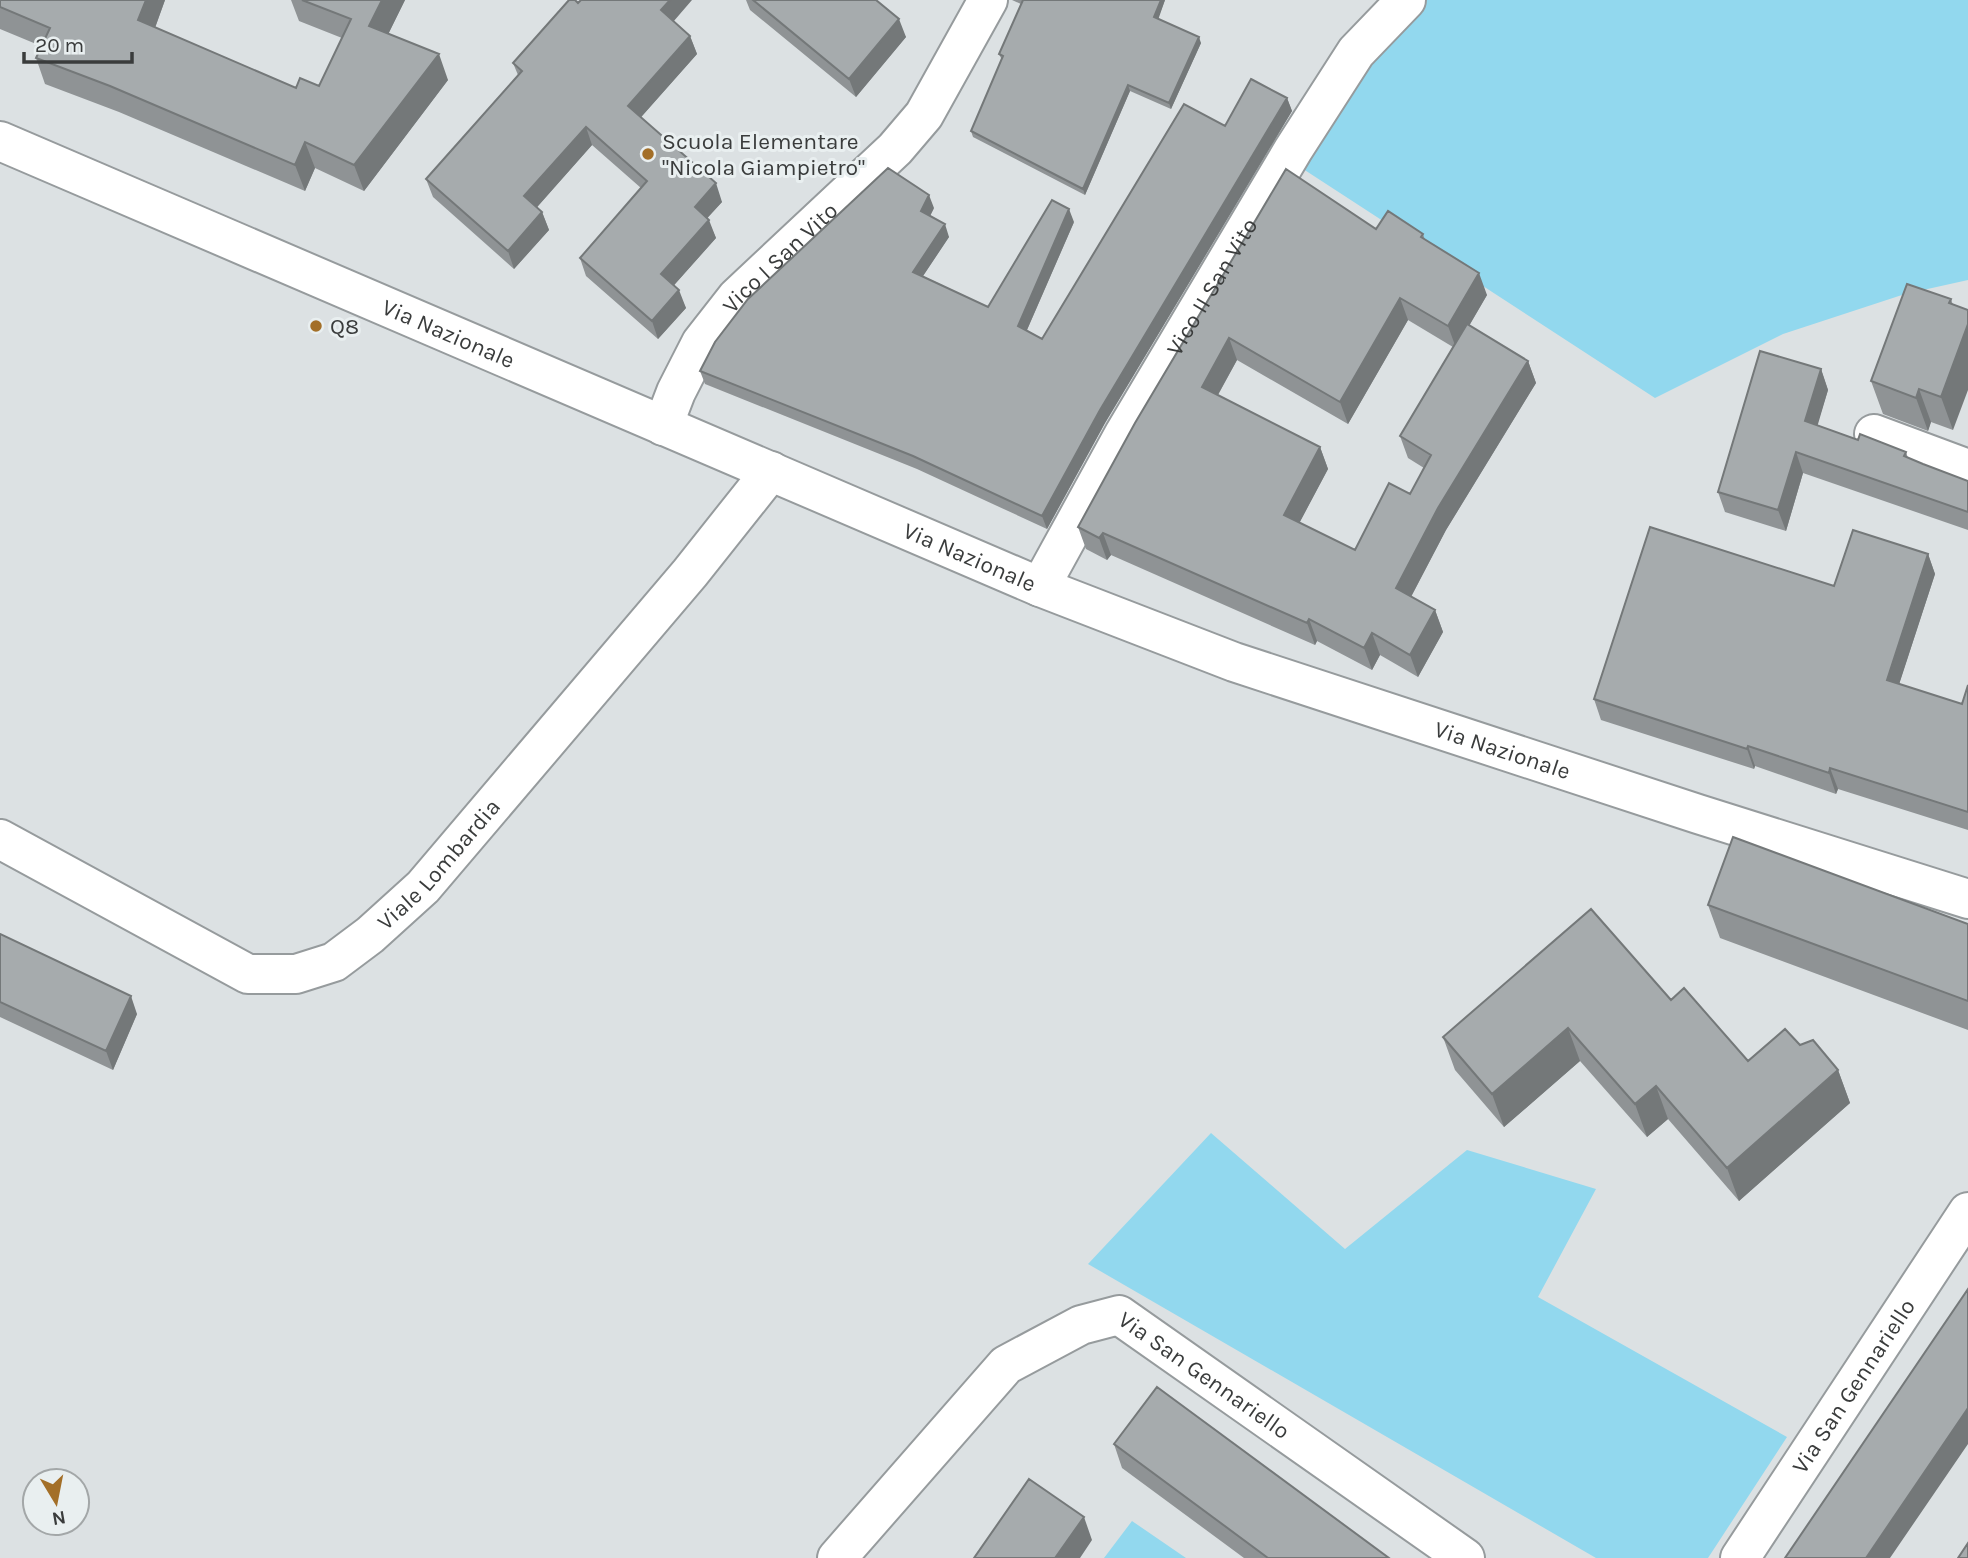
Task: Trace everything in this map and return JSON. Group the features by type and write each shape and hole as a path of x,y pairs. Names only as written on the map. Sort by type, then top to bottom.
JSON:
{"street":[{"name":"Vico I San Vito","path":"663,426 701,343 737,297 895,149 924,115 988,0"},
{"name":"Vico II San Vito","path":"1040,587 1124,434 1293,150 1356,52 1406,0"},
{"name":"Via Nazionale","path":"0,141 1040,587 1247,666 1698,814 1968,898"},
{"path":"1874,434 1968,469"},
{"name":"Viale Lombardia","path":"0,839 248,974 296,974 334,962 370,935 423,887 672,594 771,471"},
{"name":"Via San Gennariello","path":"1740,1558 1968,1212"},
{"name":"Via San Gennariello","path":"837,1558 1006,1365 1081,1325 1119,1315 1465,1558"}],"shaded area":[{"path":"1423,0 1968,0 1968,280 1905,294 1783,334 1655,398 1297,165 1366,56"},
{"path":"1211,1133 1345,1249 1467,1150 1596,1189 1538,1297 1787,1437 1708,1558 1596,1558 1088,1264"},
{"path":"1132,1521 1186,1558 1104,1558"}],"building":[{"path":"0,0 146,0 138,20 296,88 300,78 319,86 351,19 302,0 382,0 369,26 439,54 354,165 305,142 295,165 110,86 36,58 50,28 0,7"},
{"path":"569,0 578,3 581,0 670,0 661,10 690,36 628,106 716,183 695,207 709,220 661,274 679,290 652,321 580,258 647,181 586,127 524,196 542,212 508,251 426,179 522,71 513,63"},
{"path":"753,0 876,0 899,19 849,79"},
{"path":"1023,0 1161,0 1154,17 1199,37 1169,103 1128,85 1083,189 971,131 1003,56 999,54"},
{"path":"1251,79 1287,98 1100,410 1042,516 913,456 700,371 715,342 748,299 888,168 929,195 921,211 945,224 913,272 988,307 1052,200 1069,209 1018,326 1042,339 1184,104 1225,126"},
{"path":"1286,169 1376,229 1388,211 1423,234 1421,237 1479,273 1448,326 1400,298 1340,402 1229,338 1202,387 1320,447 1284,515 1355,550 1389,483 1410,494 1431,455 1400,436 1467,324 1528,361 1438,508 1396,588 1435,610 1410,655 1372,633 1364,648 1309,619 1307,623 1103,533 1099,538 1078,527 1135,423"},
{"path":"1907,284 1951,299 1949,303 1968,310 1968,324 1941,397 1919,389 1916,398 1871,381"},
{"path":"1760,351 1821,369 1805,421 1858,440 1860,434 1906,452 1904,456 1968,481 1968,512 1796,452 1778,510 1718,492"},
{"path":"1650,527 1834,586 1853,530 1928,554 1887,680 1962,704 1968,685 1968,812 1830,768 1829,773 1748,746 1747,749 1594,699"},
{"path":"1733,837 1968,924 1968,1001 1708,905"},
{"path":"1591,909 1671,1000 1684,988 1748,1061 1785,1029 1800,1045 1813,1040 1838,1070 1727,1168 1656,1086 1635,1104 1568,1028 1492,1094 1443,1037"},
{"path":"0,934 131,996 106,1051 0,1002"},
{"path":"1968,1289 1968,1408 1866,1558 1785,1558"},
{"path":"1157,1387 1389,1558 1268,1558 1114,1444"},
{"path":"1029,1479 1084,1517 1055,1558 974,1558"},
{"path":"1968,1543 1968,1558 1958,1558"}],"place":[{"name":"Scuola Elementare \"Nicola Giampietro\"","path":"648,154"},
{"name":"Q8","path":"316,326"}]}
